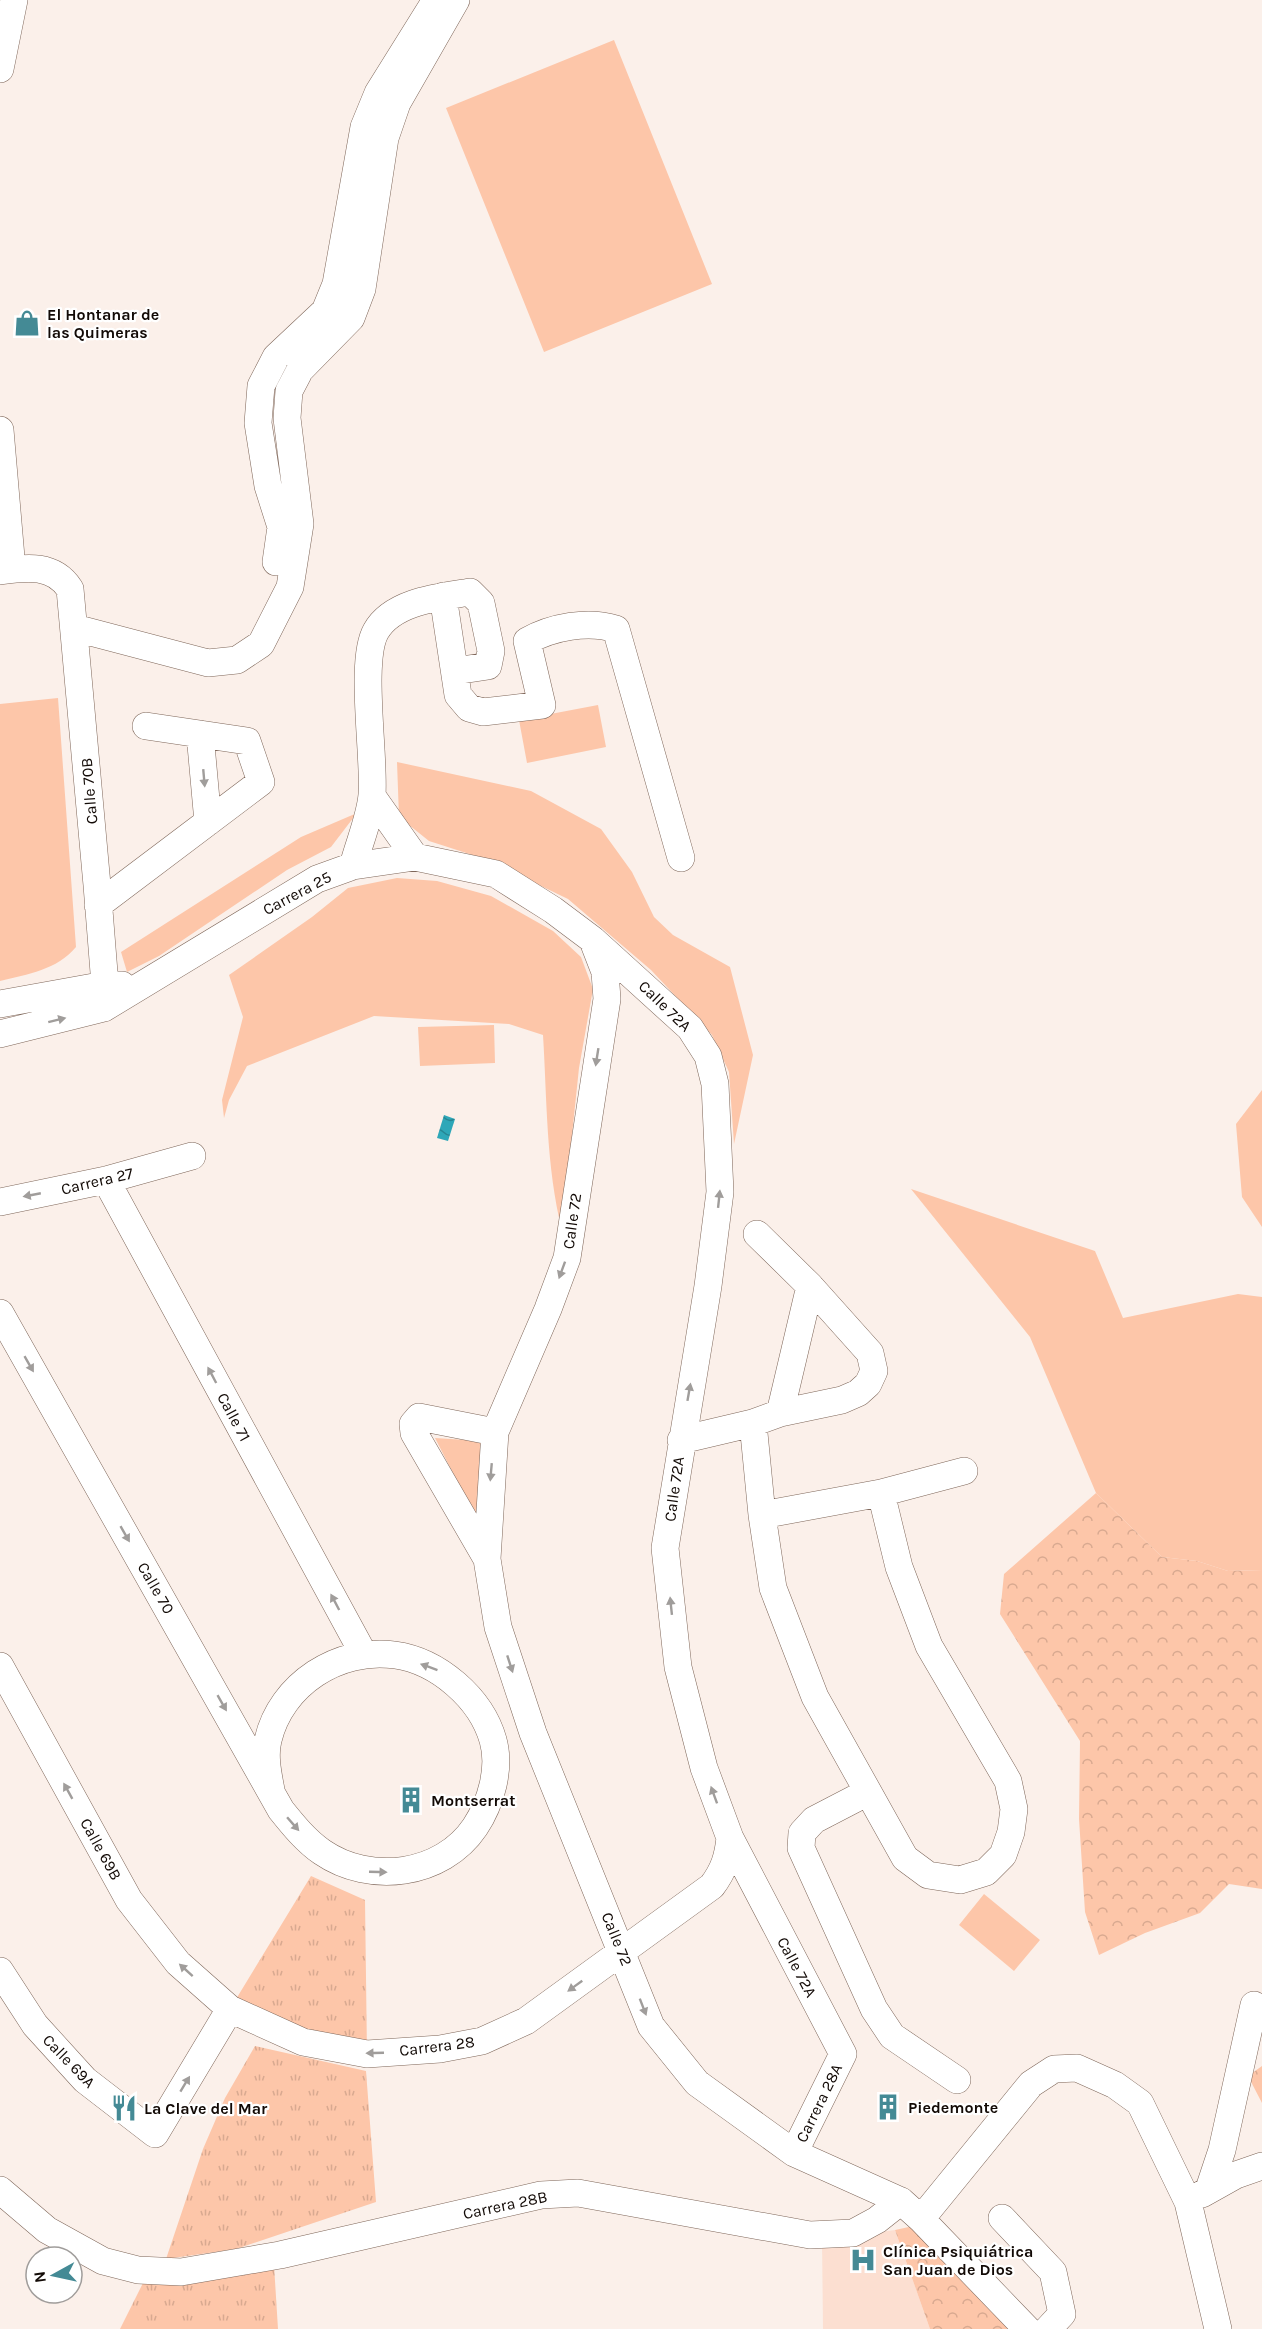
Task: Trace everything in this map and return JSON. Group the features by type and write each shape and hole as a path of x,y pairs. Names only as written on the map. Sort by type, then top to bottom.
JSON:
{"street":[{"path":"0,69 14,0"},
{"path":"275,614 273,581 281,527 268,486 258,423 261,386 276,357 325,311 336,284 364,128 378,93 436,0"},
{"path":"75,628 208,663 237,660 261,644 290,587 300,524 287,418 289,391 300,370 351,318 362,290 385,138 397,103 456,0"},
{"path":"0,430 6,570"},
{"name":"Calle 70B","path":"6,570 51,571 62,577 70,589 98,895 104,996"},
{"path":"353,866 372,796 369,668 375,632 394,612 443,596 470,592 481,603 491,651 488,666 455,671"},
{"path":"443,596 458,695 469,708 483,712 542,705 527,641 546,630 602,624 616,629 681,858"},
{"path":"98,895 144,873 261,782 247,741 146,726"},
{"path":"201,734 208,822"},
{"path":"372,796 415,857"},
{"name":"Carrera 25","path":"104,996 141,984 317,879 353,866 415,857 496,874 553,910 593,940"},
{"name":"Calle 72A","path":"593,940 690,1028 708,1056 716,1084 720,1192 708,1286 665,1548 678,1667 704,1768 730,1838 843,2054"},
{"name":"Calle 72","path":"593,940 605,972 607,999 567,1258 548,1309 495,1432 487,1559 498,1627 533,1733 651,2026 697,2083 794,2153 911,2210"},
{"path":"607,999 614,986 634,977"},
{"path":"0,1004 104,996"},
{"path":"0,1034 104,996"},
{"name":"Carrera 27","path":"0,1202 106,1180 192,1156"},
{"name":"Calle 71","path":"106,1180 363,1653"},
{"path":"681,1440 753,1423 780,1413 842,1400 858,1393 868,1384 874,1371 870,1353 810,1286 757,1234"},
{"path":"780,1413 810,1286"},
{"name":"Calle 70","path":"0,1313 281,1810 295,1828 323,1853 367,1871 398,1873 427,1865 454,1850 475,1828 489,1801 495,1770 493,1740"},
{"name":"Calle 72","path":"487,1559 414,1432 413,1424 419,1417 495,1432"},
{"path":"753,1423 772,1588 815,1696 866,1793 904,1858 928,1875 960,1880 986,1872 1003,1854 1011,1832 1014,1809 1008,1781 929,1646 899,1567 881,1493"},
{"path":"762,1515 881,1493 964,1471"},
{"path":"271,1790 267,1765 268,1741 276,1718 291,1692 327,1666 363,1653 397,1655 440,1671 474,1703 493,1740 533,1733"},
{"name":"Calle 69B","path":"0,1666 129,1900 178,1963 230,2009"},
{"path":"866,1793 814,1820 802,1833 801,1848 874,2009 892,2036 957,2080"},
{"name":"Carrera 28","path":"230,2009 256,2023 314,2044 367,2054 440,2049 482,2041 526,2021 712,1886 729,1856 730,1838"},
{"path":"712,1886 740,1882 755,1888"},
{"path":"608,1916 621,1928 633,1934 646,1935"},
{"name":"Calle 69A","path":"0,1971 35,2025 85,2080 155,2134 230,2009"},
{"path":"1199,2196 1221,2150 1254,2005"},
{"name":"Carrera 28A","path":"794,2153 843,2054"},
{"name":"Carrera 28B","path":"0,2190 47,2230 103,2261 138,2270 181,2272 280,2255 540,2195 579,2193 810,2235 853,2233 877,2220 911,2210 1031,2085 1054,2069 1077,2068 1115,2085 1140,2103 1199,2196 1218,2329"},
{"path":"1199,2196 1236,2175 1262,2166"},
{"path":"911,2210 1027,2329"},
{"path":"1002,2218 1053,2272 1062,2314 1048,2329"}],"shaded area":[{"name":"Clínica Psiquiátrica San Juan de Dios","path":"895,2230 930,2329 823,2329 822,2240"}],"green space":[{"path":"614,40 712,284 544,352 446,108"},
{"path":"58,698 76,947 51,966 0,981 0,704"},
{"path":"598,705 606,747 527,763 519,720"},
{"path":"397,762 531,791 601,829 632,872 654,917 673,935 730,967 753,1055 734,1144 729,1072 712,1035 651,970 568,899 485,859 429,841 399,817"},
{"path":"357,813 331,847 287,870 159,956 127,972 121,952 301,837"},
{"path":"397,878 437,881 491,896 553,931 581,957 593,989 579,1068 562,1230 550,1157 543,1035 509,1024 374,1016 247,1066 229,1100 224,1118 222,1100 243,1017 229,975 312,917 348,888"},
{"path":"494,1025 495,1063 420,1066 418,1027"},
{"path":"1262,1090 1262,1227 1242,1197 1236,1124"},
{"path":"911,1189 1095,1251 1123,1318 1238,1294 1262,1297 1262,1570 1228,1571 1197,1561 1162,1557 1096,1493 1030,1337"},
{"path":"435,1438 482,1441 482,1518 475,1516"},
{"path":"1096,1493 1162,1557 1197,1561 1228,1571 1262,1570 1262,1889 1229,1884 1200,1913 1145,1933 1099,1955 1085,1912 1079,1819 1080,1741 1000,1614 1004,1574"},
{"path":"311,1876 365,1900 367,2054 230,2009"},
{"path":"984,1894 1040,1940 1014,1971 959,1925"},
{"path":"255,2046 366,2071 376,2202 236,2249 166,2259 203,2149 225,2098"},
{"path":"1262,2066 1262,2103 1248,2076"},
{"path":"918,2225 1023,2329 930,2329 895,2230"},
{"path":"274,2265 278,2329 120,2329 146,2277"}],"water":[{"path":"444,1115 455,1119 448,1141 437,1138"}],"place":[{"name":"El Hontanar de las Quimeras","path":"27,323"},
{"name":"Montserrat","path":"411,1800"},
{"name":"Piedemonte","path":"888,2107"},
{"name":"La Clave del Mar","path":"124,2108"},
{"name":"Clínica Psiquiátrica San Juan de Dios","path":"863,2260"}]}
